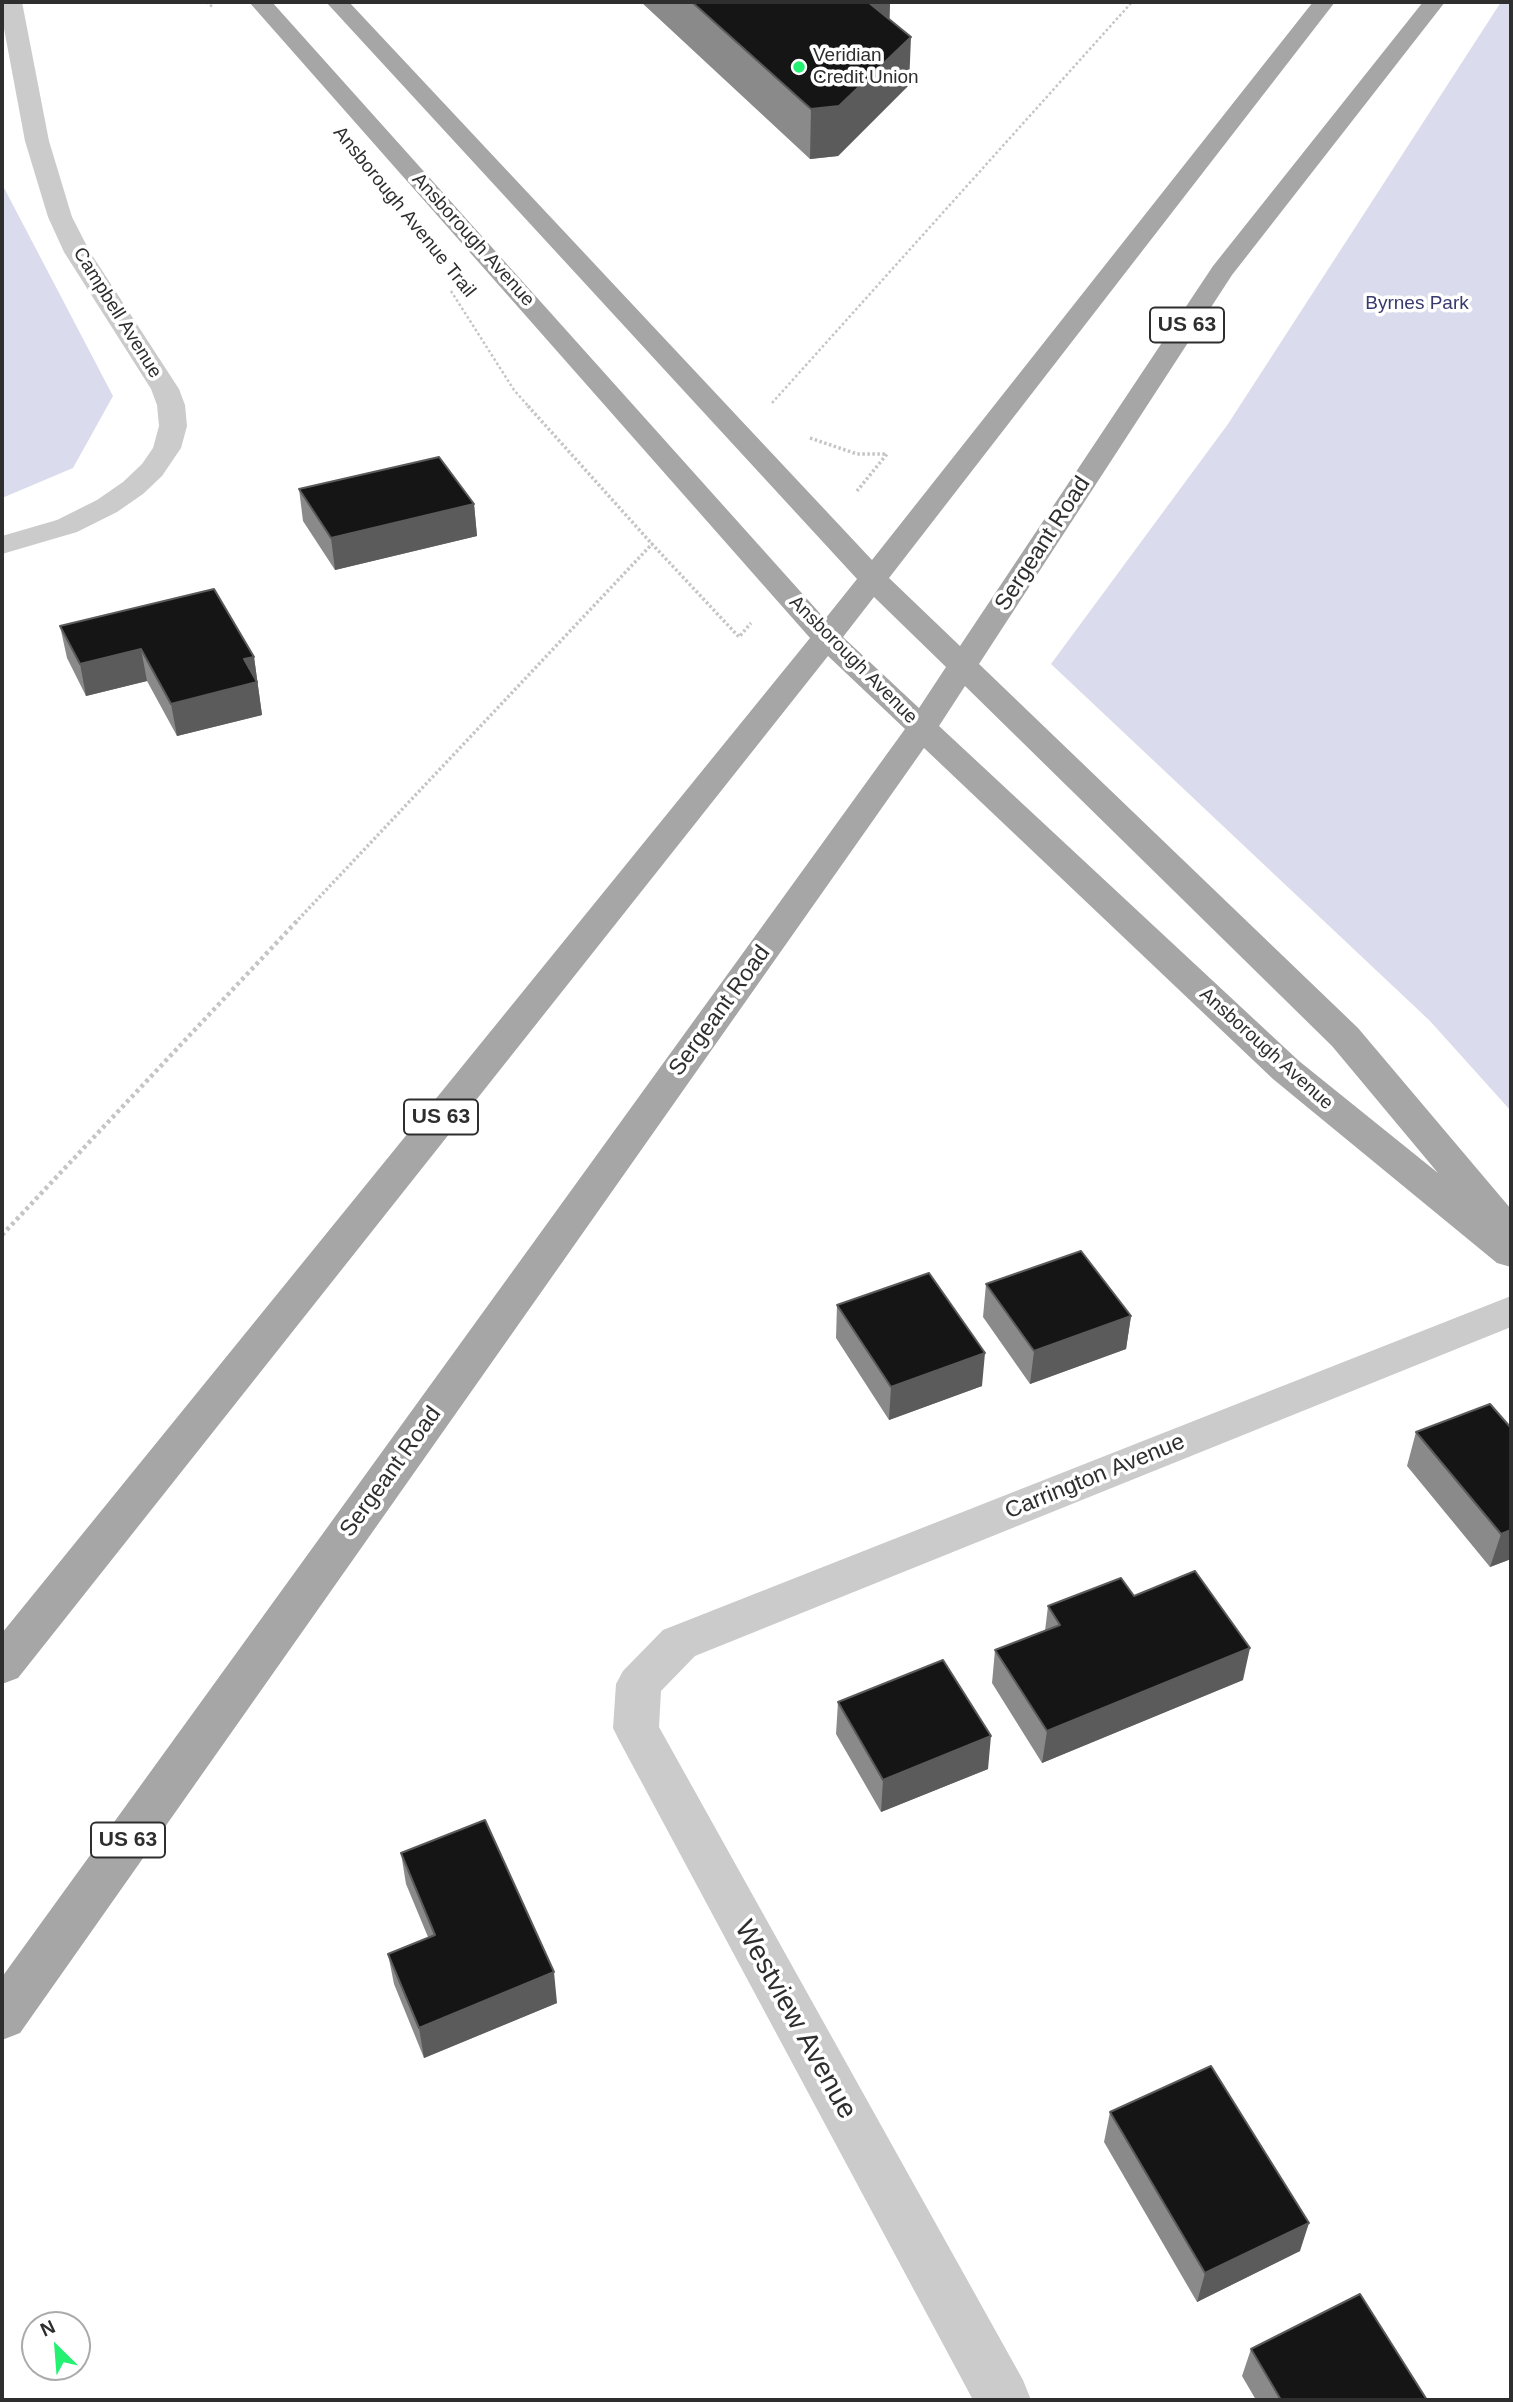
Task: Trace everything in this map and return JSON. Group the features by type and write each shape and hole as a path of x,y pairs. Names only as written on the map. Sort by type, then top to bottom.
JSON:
{"main road":[{"name":"Ansborough Avenue","path":"260,2 826,638 1286,1070 1511,1253"},
{"path":"337,2 873,579 1345,1037 1511,1235"},
{"name":"US 63","path":"2,1665 873,579 1324,2"},
{"name":"Sergeant Road","path":"2,2017 921,729 1222,271 1434,2"}],"street":[{"name":"Campbell Avenue","path":"9,544 67,526 107,506 133,488 152,470 167,448 173,425 171,405 165,389 77,252 60,217 37,141 11,2"},
{"name":"Carrington Avenue","path":"679,1643 1511,1311"},
{"name":"Westview Avenue","path":"679,1643 639,1684 636,1728 1003,2400"}],"path":[{"path":"206,2 216,10"},
{"path":"770,405 1132,2"},
{"name":"Ansborough Avenue Trail","path":"450,289 514,390 652,544 739,637 752,621"},
{"path":"809,438 857,454 887,454 877,466"},
{"path":"2,1236 652,544"}],"green space":[{"name":"Byrnes Park","path":"1501,2 1511,2 1511,1111 1430,1021 1051,664 1228,424"},
{"path":"2,184 113,396 73,468 2,498"}],"building":[{"path":"692,2 868,2 911,37 839,106 811,109"},
{"path":"439,457 474,504 331,538 299,489"},
{"path":"214,589 254,657 244,659 257,682 171,704 141,649 80,664 60,626"},
{"path":"1081,1251 1131,1316 1034,1351 986,1284"},
{"path":"929,1273 985,1353 891,1387 837,1305"},
{"path":"1490,1404 1511,1428 1511,1530 1501,1534 1416,1432"},
{"path":"1195,1571 1250,1648 1047,1731 995,1650 1060,1625 1048,1606 1121,1578 1134,1596"},
{"path":"943,1660 991,1736 883,1780 838,1702"},
{"path":"485,1820 554,1972 419,2028 388,1954 435,1935 401,1853"},
{"path":"1211,2066 1309,2223 1205,2273 1110,2112"},
{"path":"1360,2294 1427,2400 1281,2400 1251,2349"}],"place":[{"name":"Veridian Credit Union","path":"799,67"}]}
